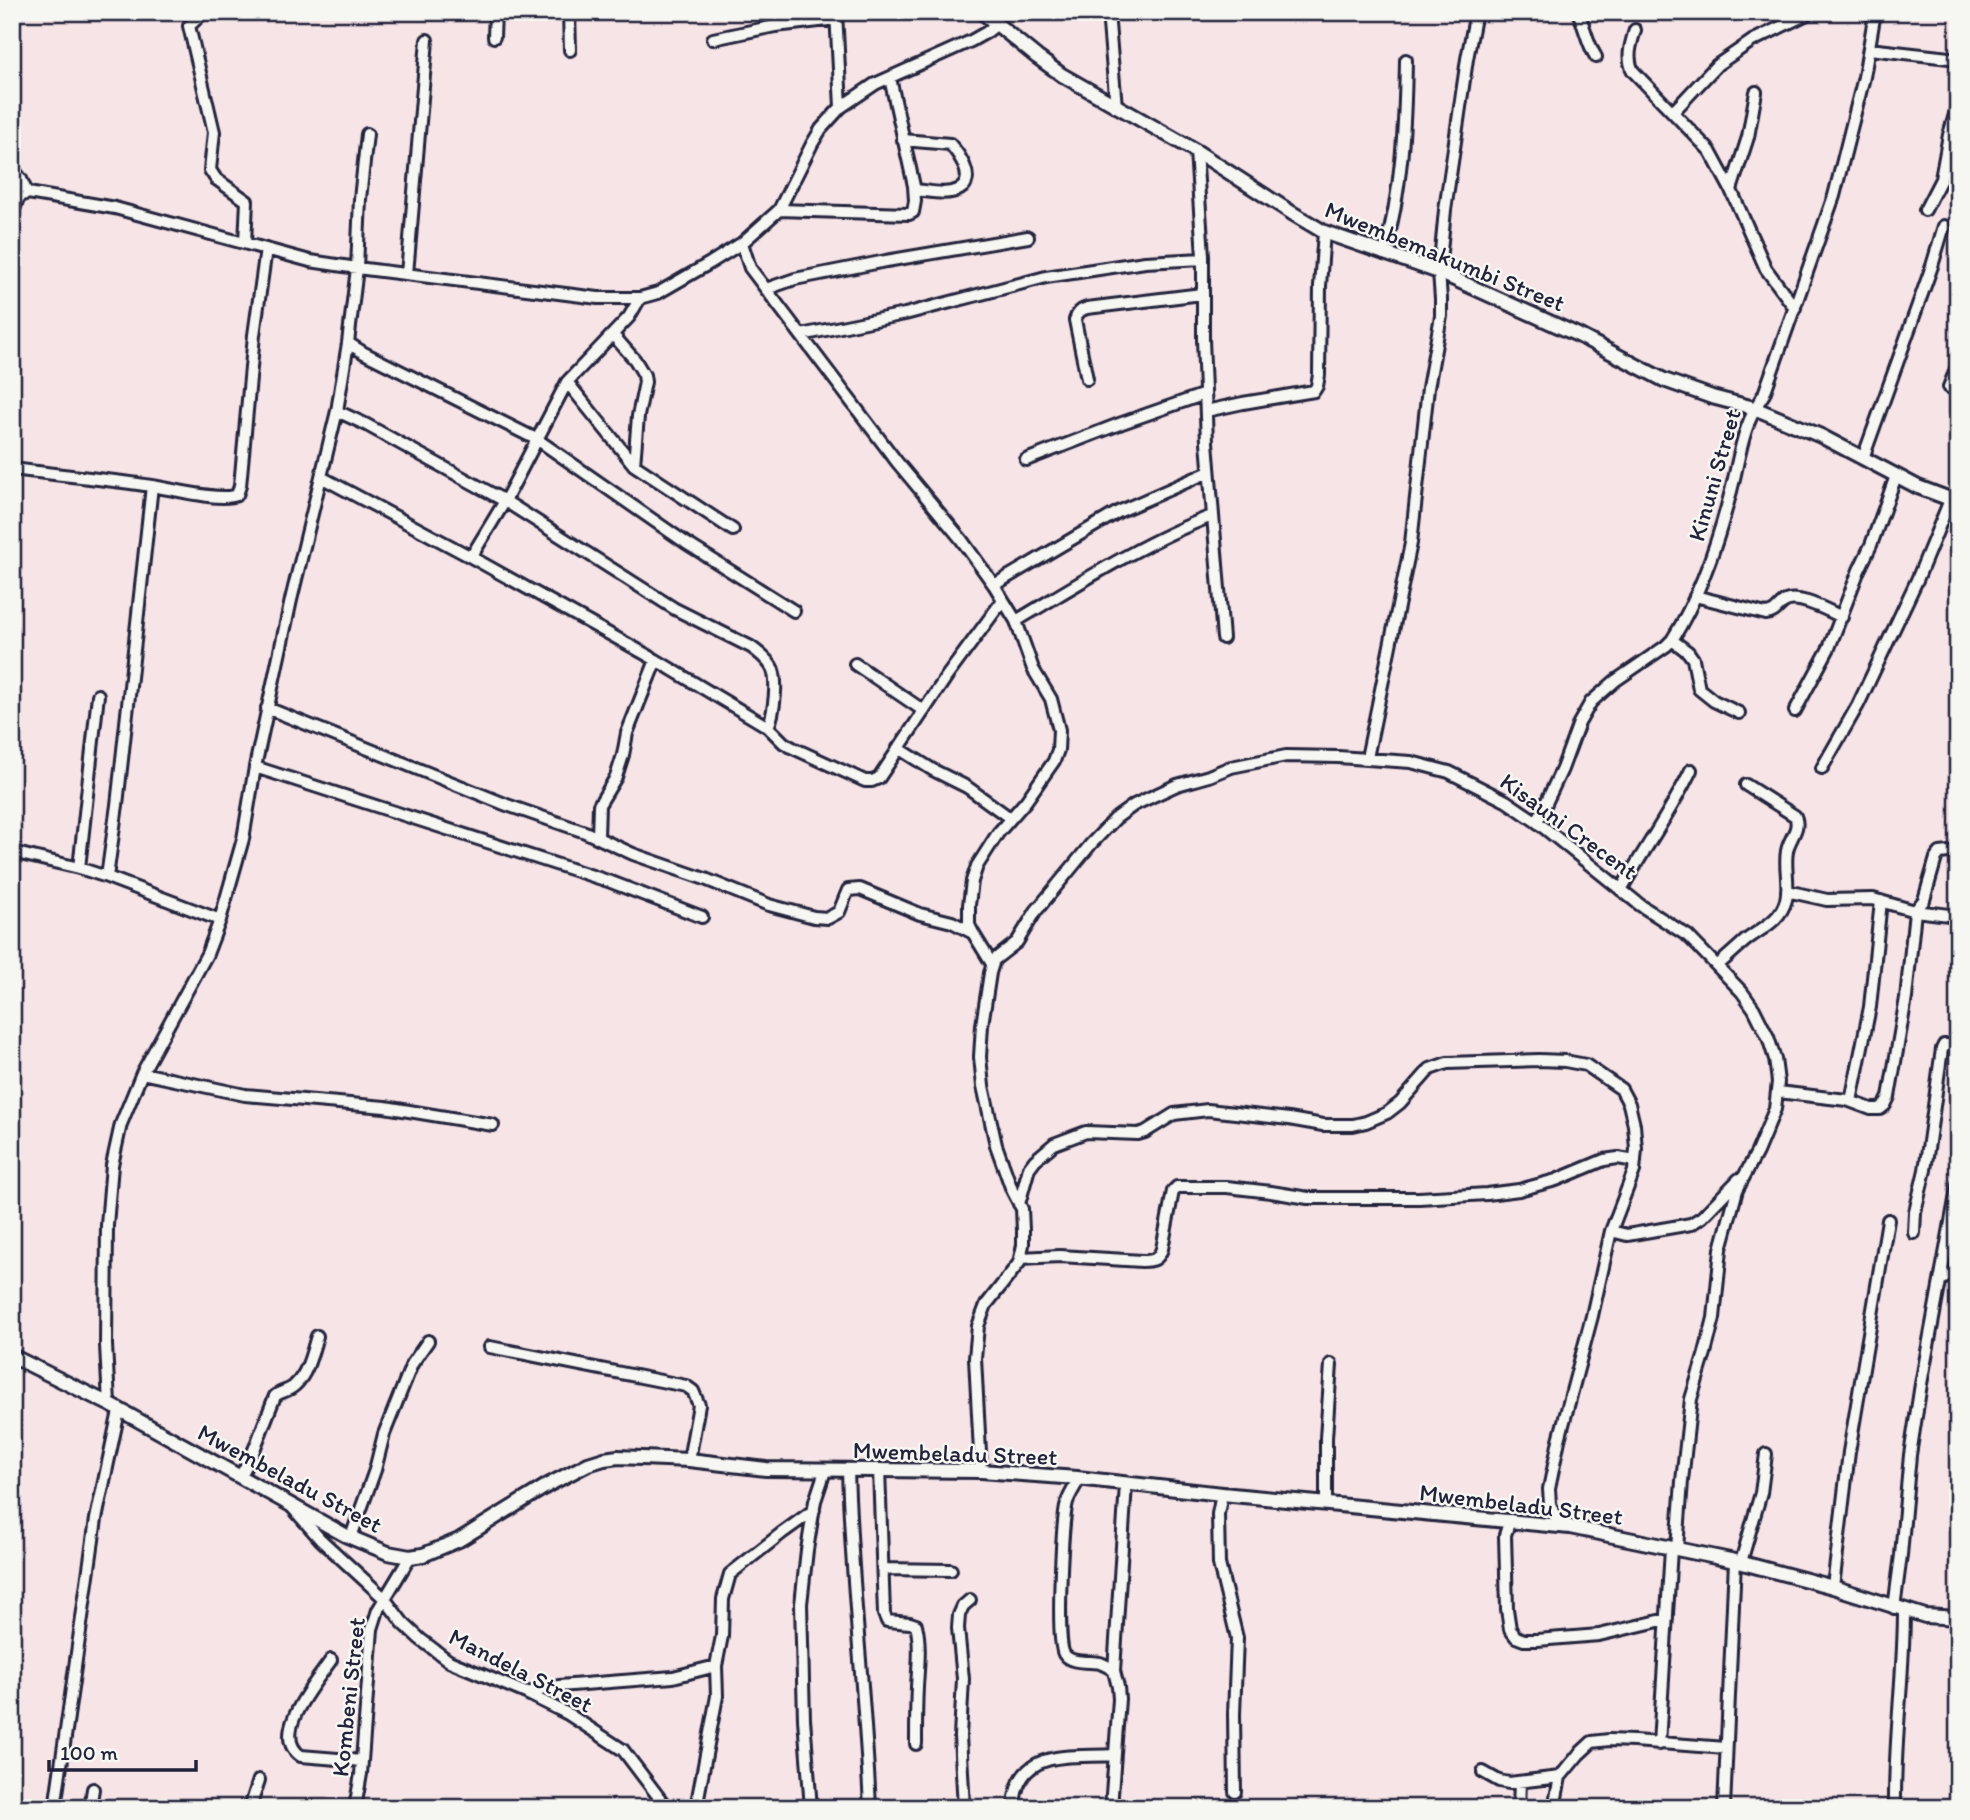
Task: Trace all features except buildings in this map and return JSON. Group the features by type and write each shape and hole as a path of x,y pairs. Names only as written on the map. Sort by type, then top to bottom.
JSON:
{"street":[{"path":"204,12 189,26 214,132 210,170 216,179 247,201 245,243"},
{"path":"494,37 495,12"},
{"path":"569,12 570,50"},
{"name":"Mwembemakumbi Street","path":"982,12 999,18 1037,57 1062,75 1196,151 1324,232 1439,272 1578,335 1664,380 1754,408 1814,433 1896,476 1954,501"},
{"path":"1108,12 1116,107"},
{"path":"1367,758 1411,543 1428,388 1441,316 1439,272 1452,157 1476,12"},
{"path":"1578,12 1595,57"},
{"path":"1673,112 1695,87 1725,60 1752,41 1811,12"},
{"name":"Kinuni Street","path":"1537,822 1562,769 1579,723 1591,702 1672,640 1705,575 1737,468 1743,436 1754,408 1764,394 1835,195 1875,12"},
{"path":"713,39 837,16 841,107"},
{"path":"12,223 19,197 27,193 115,208 310,261 598,298 640,298 658,293 742,243 779,210 812,144 841,107 860,93 987,32 999,18"},
{"path":"1635,30 1630,44 1630,65 1641,81 1710,150 1766,269 1796,308"},
{"path":"407,274 427,40"},
{"path":"1869,49 1958,60"},
{"path":"1384,254 1403,142 1406,60"},
{"path":"779,210 913,212 915,190 890,78"},
{"path":"1731,190 1748,137 1756,92"},
{"path":"1925,210 1941,179 1958,104"},
{"path":"55,1808 114,1407 106,1345 107,1225 112,1165 121,1124 142,1073 207,954 220,920 243,839 267,708 337,411 357,268 360,199 367,134"},
{"path":"903,140 950,145 958,153 965,167 967,178 960,189 948,192 915,190"},
{"path":"1196,151 1203,259 1209,472 1223,638"},
{"path":"12,169 21,178 27,193"},
{"path":"1863,458 1944,226"},
{"path":"1206,411 1314,391 1319,375 1324,232"},
{"path":"766,289 795,279 1028,237"},
{"path":"742,243 750,268 994,585 1016,621 1033,670 1051,699 1059,730 1060,741 1054,761 1026,801 981,856 969,892 968,918 973,933 992,964 980,1048 983,1086 996,1145 1023,1213 1021,1258 1016,1269 986,1305 978,1326 975,1358 981,1471"},
{"path":"12,469 220,497 237,495 266,249"},
{"path":"801,335 905,314 1046,277 1145,262 1203,259"},
{"path":"1087,379 1075,320 1081,310 1202,294"},
{"path":"471,556 505,501 567,382 629,317 640,298"},
{"path":"613,335 644,375 634,465"},
{"path":"348,343 538,440 686,543 794,611"},
{"path":"1949,387 1958,363"},
{"path":"567,382 634,465 733,530"},
{"path":"1026,460 1205,394"},
{"path":"337,411 505,501 675,609 762,654 775,675 773,709 768,727"},
{"path":"994,585 1118,512 1209,472"},
{"path":"1795,711 1829,648 1896,476"},
{"path":"321,477 471,556 656,660 768,727 784,743 865,781 879,778 1003,600"},
{"path":"107,877 152,486"},
{"path":"1822,768 1858,705 1954,501"},
{"path":"1016,621 1154,542 1212,516"},
{"path":"1695,596 1766,614 1773,614 1786,600 1795,598 1842,617"},
{"path":"1672,640 1693,659 1699,689 1714,701 1739,713"},
{"path":"598,837 599,805 616,776 627,733 656,660"},
{"path":"855,664 924,711"},
{"path":"79,868 98,695"},
{"path":"267,708 507,805 598,837 633,854 769,905 821,918 834,916 839,912 846,892 856,888 920,914 952,922 973,933"},
{"path":"898,748 967,787 1010,818"},
{"name":"Kisauni Crecent","path":"992,964 1017,942 1036,911 1091,844 1116,818 1134,805 1177,785 1231,767 1298,755 1411,762 1449,772 1506,801 1537,822 1640,905 1688,936 1742,992 1762,1022 1775,1059 1778,1092 1772,1120 1737,1190 1721,1249 1711,1332 1691,1399 1667,1619 1659,1744"},
{"path":"255,766 611,882 702,917"},
{"path":"1622,890 1645,848 1667,817 1691,770"},
{"path":"1717,966 1774,921 1782,910 1787,891 1786,854 1798,825 1795,816 1746,785"},
{"path":"1778,1092 1851,1101 1871,1109 1880,1109 1885,1105 1889,1097 1906,998 1915,911 1924,900 1936,858 1940,853 1958,851"},
{"path":"12,852 107,877 220,920"},
{"path":"1787,891 1827,900 1872,899 1915,911 1958,916"},
{"path":"1851,1101 1870,1007 1881,901"},
{"path":"1914,1233 1915,1212 1925,1170 1942,1049 1948,1044 1958,1045"},
{"path":"1019,1204 1026,1175 1035,1160 1054,1144 1086,1132 1138,1134 1174,1114 1208,1110 1289,1118 1323,1125 1353,1125 1387,1113 1400,1103 1430,1069 1447,1063 1539,1060 1586,1065 1621,1089 1629,1104 1636,1149 1630,1187 1611,1231 1549,1489 1550,1504 1555,1516 1570,1527"},
{"path":"142,1073 245,1095 385,1107 493,1125"},
{"path":"1021,1258 1060,1256 1142,1261 1156,1259 1162,1249 1173,1191 1177,1187 1227,1187 1308,1198 1432,1198 1519,1190 1556,1180 1604,1160 1618,1158 1635,1161"},
{"path":"1611,1231 1627,1235 1691,1224 1702,1217 1747,1172"},
{"path":"1895,1808 1895,1754 1904,1638 1899,1609 1901,1555 1910,1455 1958,1184"},
{"path":"1833,1587 1849,1452 1888,1220"},
{"path":"1941,1280 1958,1270"},
{"path":"240,1477 260,1437 275,1396 281,1391 292,1389 299,1382 317,1336"},
{"path":"351,1537 375,1470 384,1434 412,1364 428,1341"},
{"path":"490,1347 686,1386 693,1391 699,1405 689,1460"},
{"name":"Mwembeladu Street","path":"12,1356 114,1407 351,1537 388,1553 410,1557 423,1555 459,1540 548,1485 588,1464 604,1459 618,1457 689,1460 766,1469 825,1471 981,1471 1080,1478 1570,1527 1738,1562 1833,1587 1924,1616 1958,1618"},
{"path":"1326,1503 1326,1438 1331,1364"},
{"path":"1724,1808 1738,1562 1761,1493 1766,1454"},
{"path":"848,1469 870,1808"},
{"path":"879,1469 884,1614 887,1620 916,1625 918,1633 916,1744"},
{"path":"811,1808 804,1719 801,1604 814,1510 825,1471"},
{"path":"1080,1478 1067,1504 1062,1529 1063,1652 1070,1660 1101,1664 1114,1671"},
{"path":"1111,1808 1119,1699 1114,1671 1126,1483"},
{"path":"1222,1494 1219,1514 1219,1564 1237,1638 1235,1792"},
{"name":"Mandela Street","path":"290,1505 320,1539 384,1598 402,1623 426,1644 449,1661 568,1713 623,1750 667,1808"},
{"path":"696,1808 717,1696 716,1666 722,1636 723,1599 730,1574 814,1510"},
{"path":"1510,1520 1505,1535 1507,1609 1510,1629 1516,1637 1537,1640 1599,1635 1667,1619"},
{"name":"Kombeni Street","path":"355,1808 362,1761 372,1629 384,1598 410,1557"},
{"path":"883,1569 951,1570"},
{"path":"964,1808 960,1737 964,1679 958,1628 959,1615 970,1600"},
{"path":"331,1660 294,1716 289,1741 294,1752 301,1756 362,1761"},
{"path":"526,1693 559,1686 673,1677 716,1666"},
{"path":"1554,1808 1560,1777 1592,1742 1609,1740 1726,1748"},
{"path":"1014,1808 1014,1793 1021,1778 1040,1760 1114,1755"},
{"path":"1483,1772 1499,1781 1520,1782 1560,1777"},
{"path":"250,1808 259,1780"},
{"path":"1519,1808 1520,1782"},
{"path":"90,1808 93,1789"}]}
